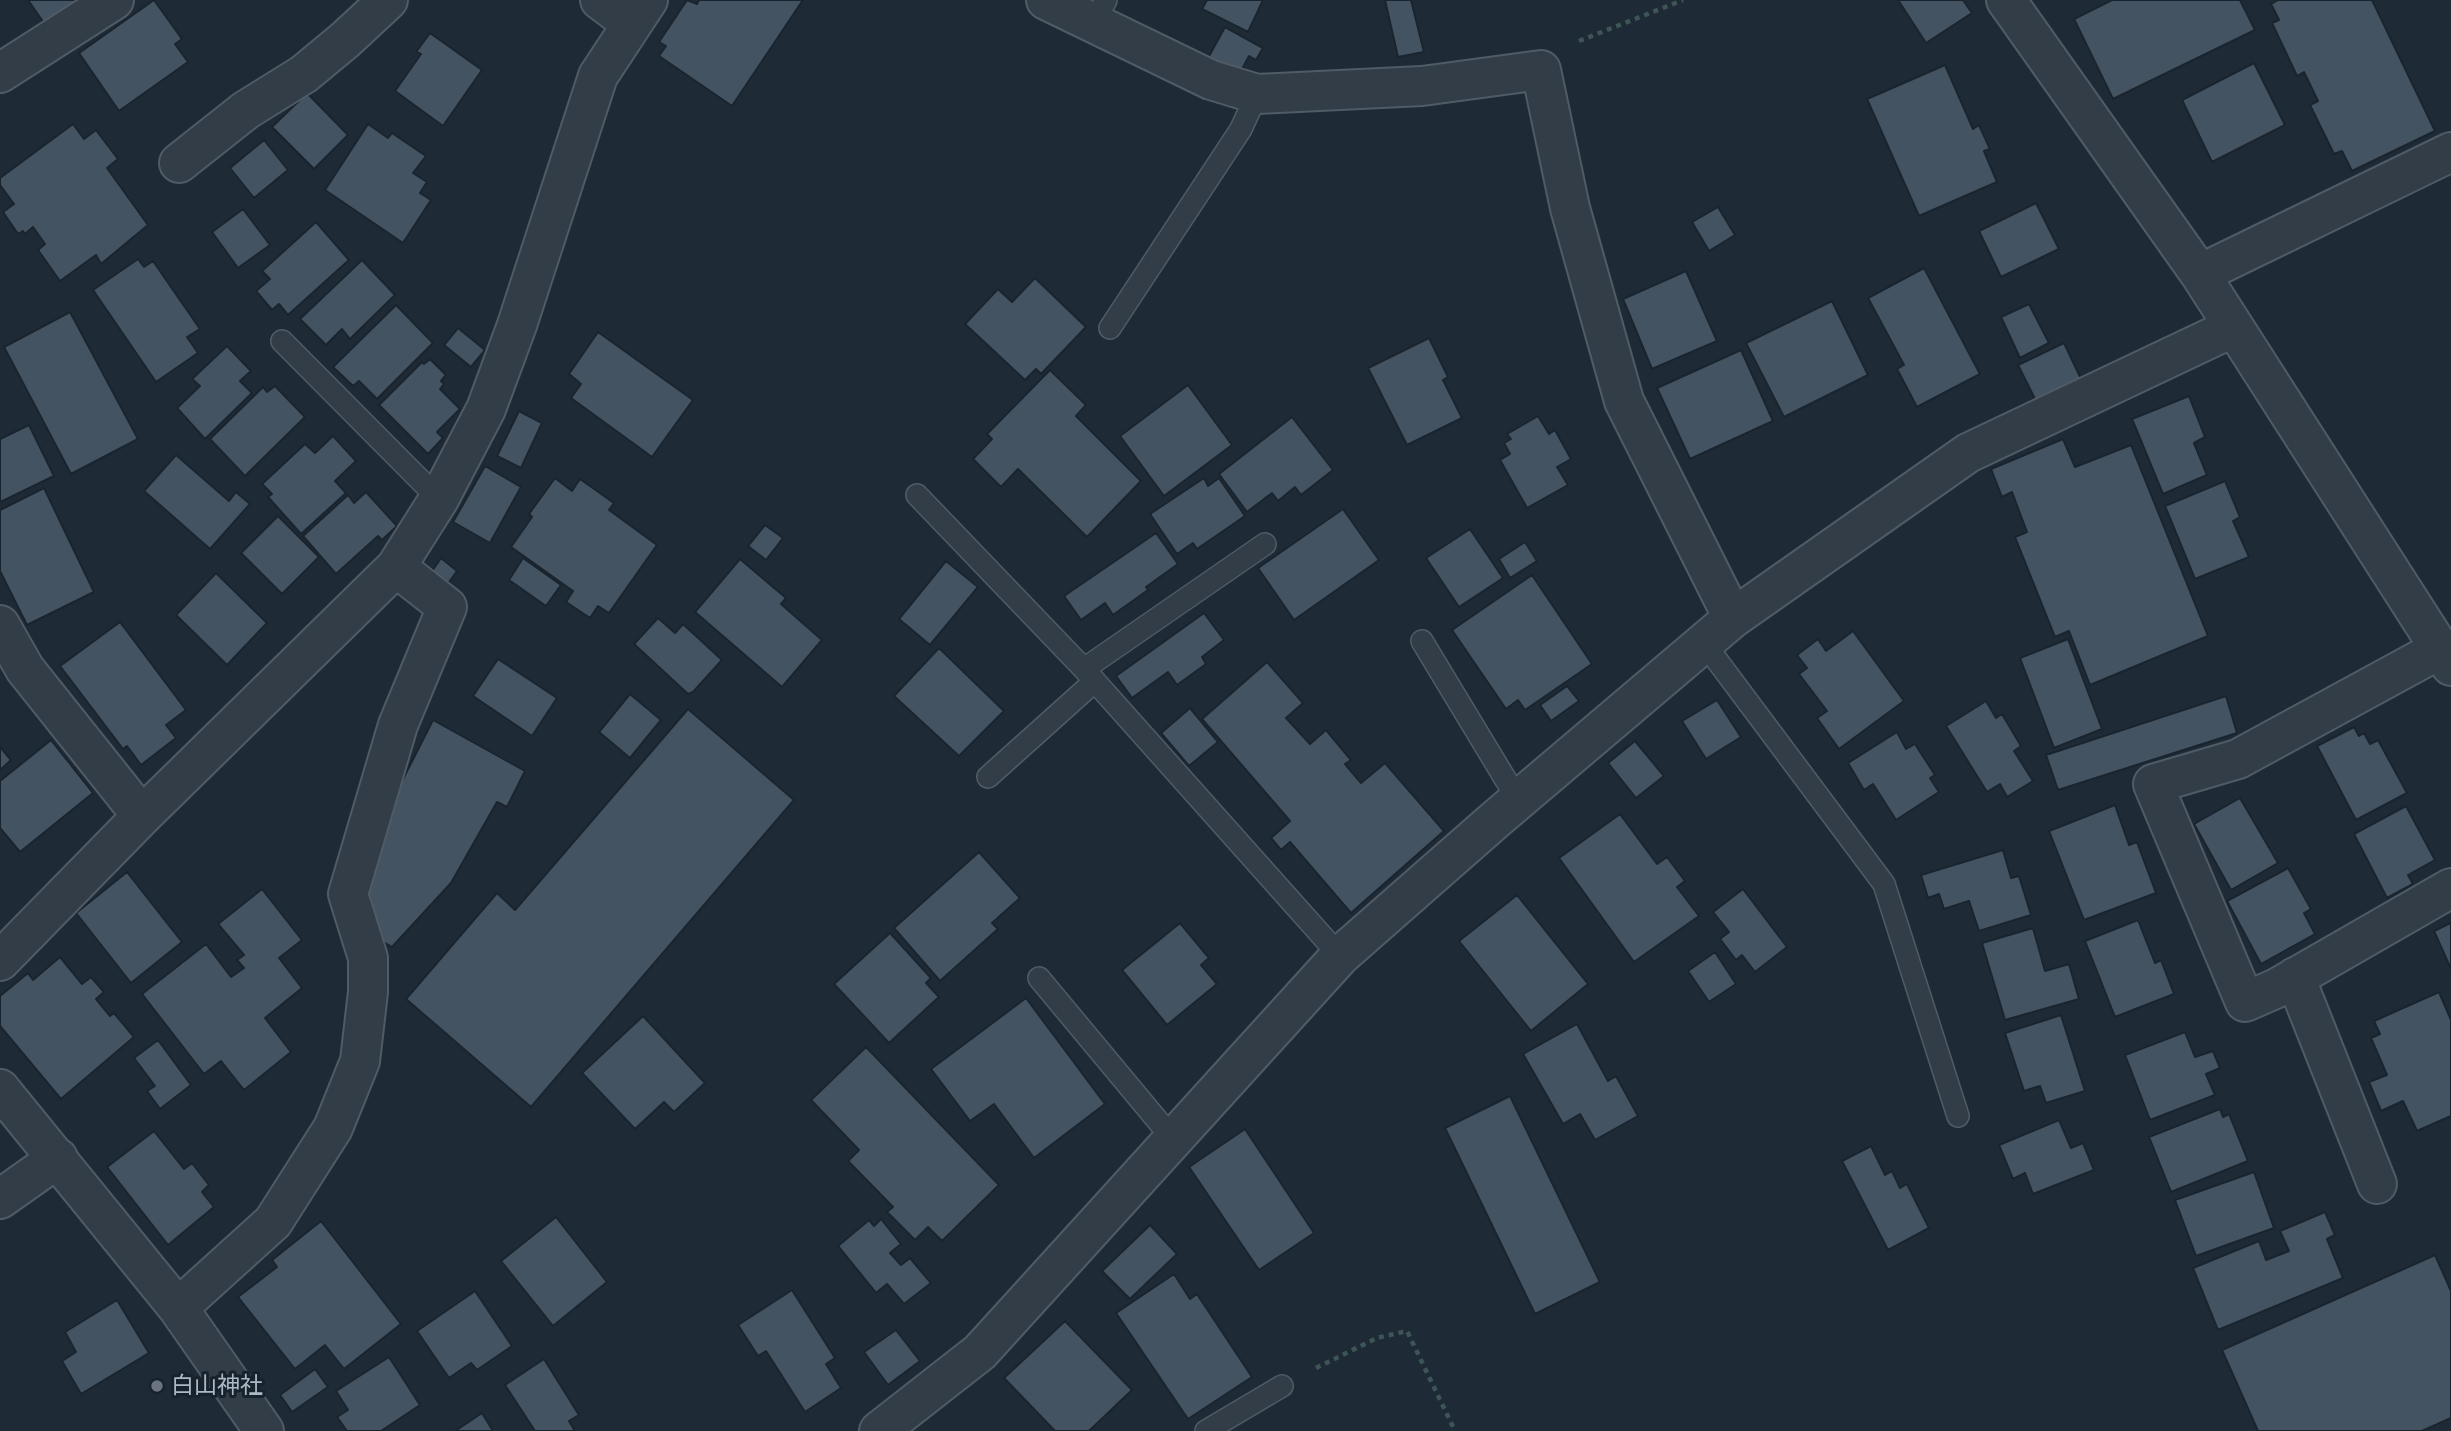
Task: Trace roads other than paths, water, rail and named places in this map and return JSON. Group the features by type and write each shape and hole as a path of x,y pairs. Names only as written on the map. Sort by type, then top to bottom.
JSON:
{"street":[{"path":"0,74 114,0"},
{"path":"179,163 246,110 304,74 388,0"},
{"path":"0,961 142,816 396,567 439,499 486,409 517,325 597,76 640,12 600,0"},
{"path":"1046,0 1100,12 1211,80 1257,94 1422,86 1541,70 1570,208 1625,401 1734,618"},
{"path":"2006,0 2200,274 2446,658 2238,759 2153,784 2245,1002 2295,977 2451,887"},
{"path":"2200,274 2451,152"},
{"path":"879,1431 980,1352 1340,956 1518,800 1734,618 1968,453 2234,327"},
{"path":"178,1308 273,1222 333,1128 360,1061 368,992 368,958 348,894 398,725 447,607 396,567"},
{"path":"0,625 25,669 142,816"},
{"path":"2295,977 2377,1184"},
{"path":"0,1089 178,1308 264,1431"},
{"path":"0,1199 58,1158"}],"lane":[{"path":"1110,328 1241,129 1257,94"},
{"path":"282,341 439,499"},
{"path":"917,495 1090,675 1340,956"},
{"path":"988,777 1090,675 1265,544"},
{"path":"1422,641 1518,800"},
{"path":"1704,643 1884,884 1958,1116"},
{"path":"1039,978 1173,1139"},
{"path":"1206,1431 1282,1385"}],"place":[{"name":"白山神社","path":"157,1386"}]}
